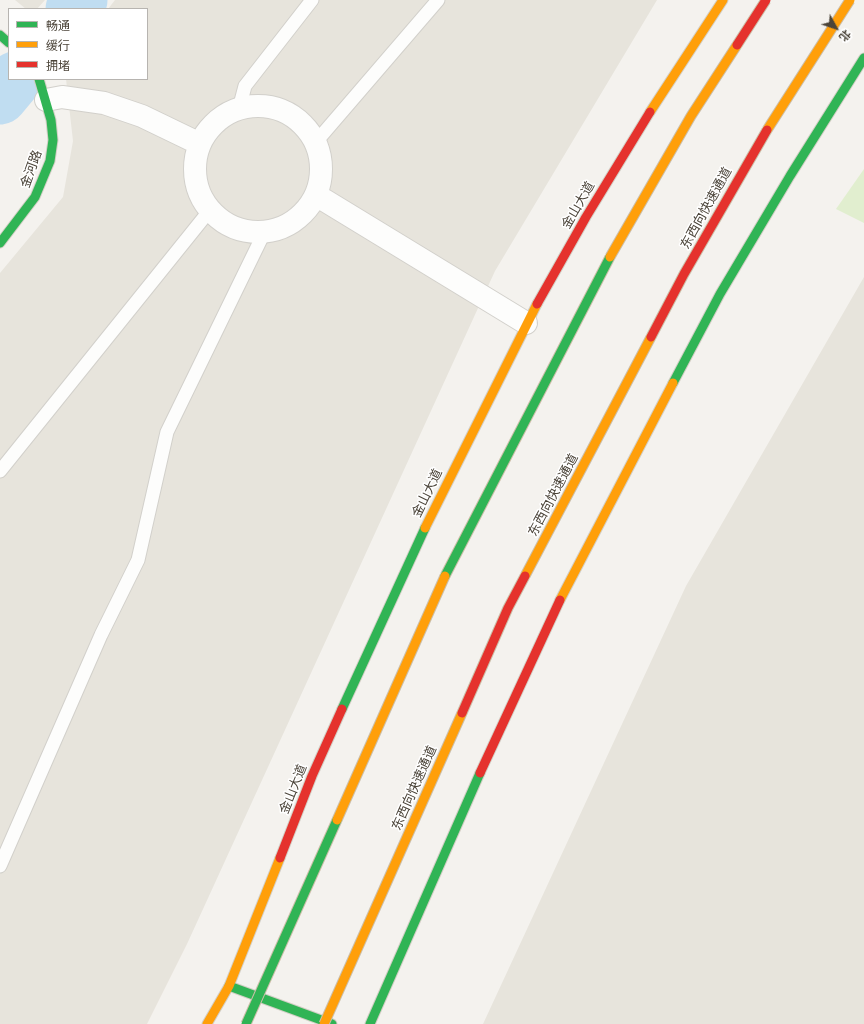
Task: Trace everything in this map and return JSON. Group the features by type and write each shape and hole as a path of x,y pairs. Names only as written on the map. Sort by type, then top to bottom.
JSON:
{"main road":[{"name":"金山大道","path":"207,1024 229,986 312,776 396,588 526,323 586,217 650,112 723,0"},
{"path":"246,1024 443,581 620,238 692,116 766,0"},
{"name":"东西向快速通道","path":"324,1024 508,608 684,274 753,151 850,0"},
{"path":"370,1024 455,827 549,621 720,294 790,176 864,58"},
{"name":"金河路","path":"0,243 35,197 50,161 53,140 46,97 39,80"},
{"path":"229,986 332,1024"}],"street":[{"path":"46,97 62,97 104,103 142,116 200,144"},
{"path":"265,106 283,111 300,122 315,143 320,156 321,176 316,195 304,214 285,226 264,233 242,231 222,222 206,207 197,187 195,165 200,144 210,127 226,114 245,107 265,106"},
{"path":"316,195 526,323"}],"lane":[{"path":"239,109 246,86 312,0"},
{"path":"315,143 438,0"},
{"path":"0,471 210,210"},
{"path":"0,866 101,635 138,560 167,432 264,233"}],"shaded area":[{"path":"15,0 45,0 38,8 25,8"},
{"path":"115,0 657,0 495,271 187,944 147,1024 0,1024 0,273 63,197 73,141 66,80 148,80 148,8 109,8"},
{"path":"864,277 864,1024 483,1024 686,586"}],"green space":[{"path":"864,169 864,223 836,209"}],"waterway":[{"path":"74,8 80,0"},
{"path":"0,97 14,80"}],"traffic: fast":[{"path":"0,35 8,42"},
{"path":"673,383 720,294 790,176 864,58"},
{"path":"0,243 35,197 50,161 53,140 51,120 39,80"},
{"path":"445,576 610,257"},
{"path":"342,709 425,528"},
{"path":"370,1024 480,773"},
{"path":"246,1024 337,820"},
{"path":"229,986 332,1024"}],"traffic: slow":[{"path":"650,112 723,0"},
{"path":"767,130 850,0"},
{"path":"610,257 691,116 737,45"},
{"path":"425,528 537,304"},
{"path":"525,576 651,337"},
{"path":"560,600 673,383"},
{"path":"337,820 445,576"},
{"path":"324,1024 462,713"},
{"path":"207,1024 229,986 280,858"}],"traffic: jam":[{"path":"737,45 766,0"},
{"path":"537,304 586,217 650,112"},
{"path":"651,337 684,274 767,130"},
{"path":"462,713 508,608 525,576"},
{"path":"480,773 560,600"},
{"path":"280,858 312,776 342,709"}]}
